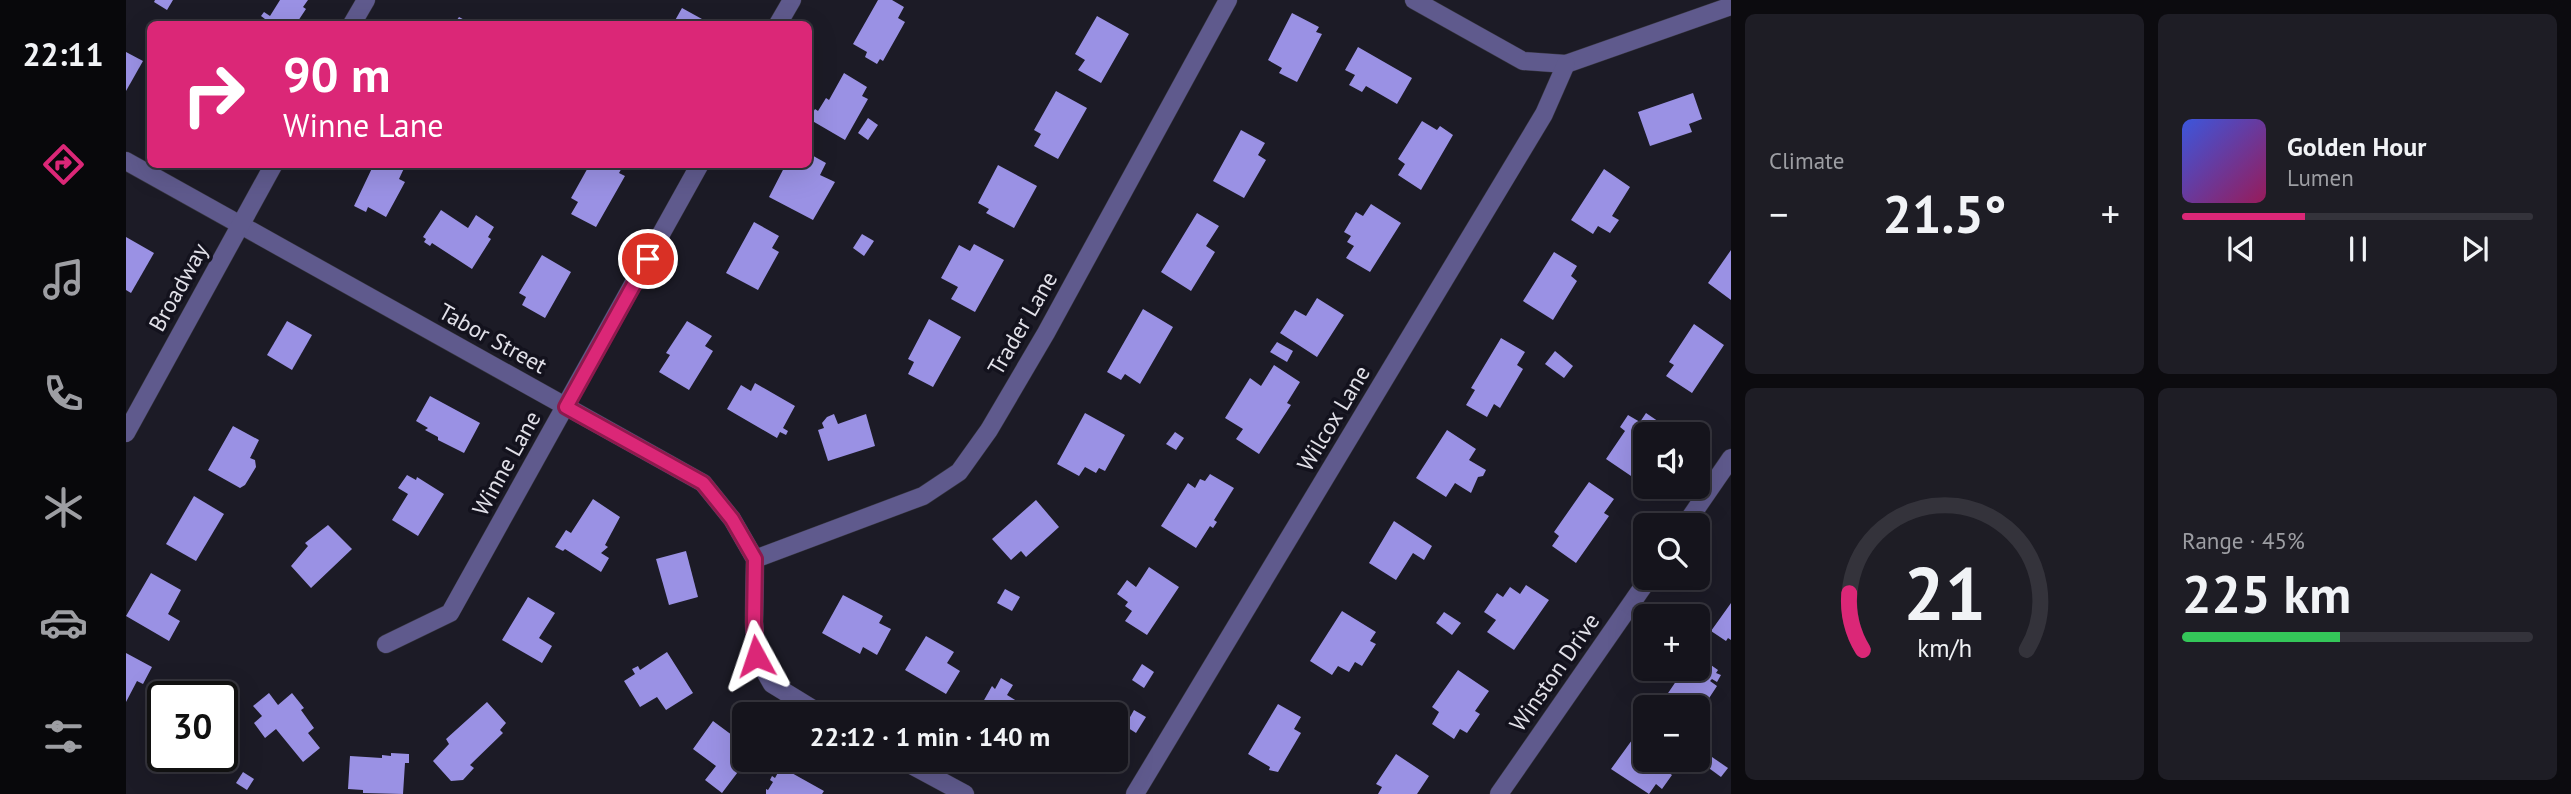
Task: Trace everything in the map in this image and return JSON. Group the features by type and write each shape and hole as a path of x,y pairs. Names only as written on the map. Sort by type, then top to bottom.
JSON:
{"street":[{"path":"354,21 366,0"},
{"path":"780,21 792,0"},
{"name":"Trader Lane","path":"755,559 923,496 959,472 989,430 1046,333 1228,0"},
{"path":"1414,0 1523,61 1566,64 1731,6"},
{"name":"Wilcox Lane","path":"1135,794 1544,114 1566,64"},
{"name":"Tabor Street","path":"126,160 703,483 732,519 755,559"},
{"name":"Broadway","path":"126,433 272,168"},
{"name":"Winne Lane","path":"386,644 450,613 698,168"},
{"path":"1693,513 1731,458"},
{"path":"755,559 756,656 772,684 801,702"},
{"name":"Winston Drive","path":"1499,794 1641,590"},
{"path":"924,772 965,794"}],"building":[{"path":"173,0 167,10 154,2"},
{"path":"280,0 308,0 298,21 268,21 261,16 264,12 270,16"},
{"path":"878,0 892,0 904,7 898,18 905,22 883,61 880,59 877,64 865,57 867,52 853,44"},
{"path":"682,8 706,21 675,21"},
{"path":"1292,13 1319,27 1316,32 1322,34 1297,82 1279,73 1282,68 1268,60"},
{"path":"1097,16 1129,34 1101,83 1078,70 1085,60 1075,54"},
{"path":"1358,47 1412,78 1397,104 1366,86 1362,92 1349,85 1355,75 1345,70"},
{"path":"126,52 143,61 126,91"},
{"path":"844,73 867,87 862,96 868,99 845,140 812,121 815,109 818,111 826,98 829,100"},
{"path":"1056,91 1087,108 1058,159 1034,146 1041,134 1034,130"},
{"path":"1693,93 1702,119 1689,124 1692,132 1650,146 1638,112"},
{"path":"868,118 878,125 868,140 858,133"},
{"path":"1422,121 1437,130 1440,126 1453,135 1421,190 1398,175 1405,164 1398,159"},
{"path":"1241,130 1265,143 1258,155 1266,160 1244,198 1213,181"},
{"path":"812,155 826,163 820,175 835,182 813,220 769,197 784,168 812,168"},
{"path":"998,165 1037,186 1014,228 986,213 989,209 978,203"},
{"path":"372,168 404,168 399,179 405,182 386,217 368,207 366,212 354,206"},
{"path":"588,168 622,168 619,173 625,176 596,227 571,214 578,202 571,198"},
{"path":"1604,169 1630,187 1612,216 1619,220 1610,233 1598,226 1593,234 1571,220"},
{"path":"1371,204 1401,223 1370,272 1346,258 1354,246 1347,242 1351,236 1344,232 1356,212 1363,216"},
{"path":"441,210 468,228 476,215 494,227 488,237 491,239 472,269 432,243 430,246 424,242 426,239 423,237"},
{"path":"1197,213 1219,226 1206,246 1215,252 1191,291 1161,272"},
{"path":"754,222 779,236 772,248 779,252 758,290 726,273"},
{"path":"862,234 874,241 864,256 853,248"},
{"path":"126,237 154,253 131,293 126,290"},
{"path":"974,244 1004,260 975,312 951,299 958,287 941,278 959,245 970,251"},
{"path":"1731,250 1731,300 1708,283"},
{"path":"1554,252 1577,266 1571,276 1577,281 1553,320 1523,301"},
{"path":"542,255 571,272 545,318 522,305 526,297 519,293"},
{"path":"1317,298 1344,315 1317,357 1280,333 1295,310 1306,316"},
{"path":"1143,309 1173,327 1140,384 1125,374 1121,380 1107,372"},
{"path":"929,319 961,337 933,387 908,374 914,362 908,359"},
{"path":"287,321 312,335 292,370 267,355"},
{"path":"687,321 712,336 705,346 713,351 689,390 659,372 670,355 666,353"},
{"path":"1694,324 1724,345 1692,393 1666,376 1674,365 1669,362"},
{"path":"1501,338 1525,352 1517,365 1523,369 1500,408 1494,404 1487,417 1466,405 1475,390 1471,388"},
{"path":"1277,342 1293,351 1287,362 1270,352"},
{"path":"1555,351 1573,366 1564,378 1545,364"},
{"path":"1274,365 1300,382 1287,403 1291,405 1259,454 1236,439 1243,429 1225,418 1250,378 1261,386"},
{"path":"755,383 795,406 783,428 788,431 786,435 780,432 777,438 727,409 741,385 751,391"},
{"path":"430,396 480,423 464,453 438,440 438,437 425,430 428,428 416,421"},
{"path":"1085,413 1125,435 1105,471 1099,468 1096,473 1085,467 1079,476 1057,464"},
{"path":"1646,413 1659,422 1640,422"},
{"path":"834,414 838,424 866,414 875,446 828,461 818,430 824,428 822,423 827,417"},
{"path":"1628,415 1640,422 1633,422 1633,477 1606,459 1625,431 1620,427"},
{"path":"233,426 259,440 250,458 255,460 256,467 245,485 240,488 208,470"},
{"path":"1447,430 1476,449 1469,460 1486,470 1483,476 1478,477 1471,493 1455,483 1446,497 1416,478"},
{"path":"1175,432 1184,438 1176,450 1166,444"},
{"path":"1210,474 1234,488 1214,520 1217,522 1213,528 1210,526 1196,548 1161,526 1188,483 1195,488 1200,479 1205,481"},
{"path":"407,475 416,480 417,477 444,494 418,536 392,520 408,494 398,488"},
{"path":"1589,482 1614,499 1604,513 1609,516 1576,563 1552,546 1559,536 1554,532"},
{"path":"194,496 224,514 196,561 166,544"},
{"path":"593,499 620,517 605,545 608,547 601,553 609,558 601,572 565,549 563,551 555,547 566,530 571,533"},
{"path":"1036,500 1059,527 1026,557 1021,551 1011,560 992,539"},
{"path":"1394,521 1432,546 1424,560 1413,553 1396,580 1369,563"},
{"path":"328,525 352,549 311,588 291,566 308,546 305,543"},
{"path":"686,551 698,597 669,605 656,559"},
{"path":"1149,567 1179,587 1147,635 1125,621 1132,611 1125,606 1128,602 1117,594 1127,580 1136,587"},
{"path":"151,573 181,590 168,614 180,621 169,641 126,616"},
{"path":"1526,585 1549,600 1514,650 1487,632 1496,620 1484,612 1497,593 1503,597 1510,587 1520,594"},
{"path":"1005,589 1020,597 1012,611 997,603"},
{"path":"843,595 883,616 879,623 891,629 877,655 863,647 860,654 822,633"},
{"path":"528,597 555,613 539,638 552,646 542,663 502,640"},
{"path":"1731,603 1731,640 1728,638 1726,641 1711,631"},
{"path":"1342,611 1376,632 1370,641 1376,644 1362,666 1355,662 1349,672 1338,666 1332,675 1310,661"},
{"path":"1444,612 1461,623 1452,635 1436,623"},
{"path":"926,636 954,652 947,663 960,671 946,694 905,670"},
{"path":"667,652 693,693 666,710 657,697 640,707 624,681 635,674 632,669 638,666 640,670"},
{"path":"126,653 152,667 143,684 137,681 126,702"},
{"path":"1142,664 1154,672 1144,688 1132,680"},
{"path":"1710,664 1721,675 1717,682 1712,679 1710,681"},
{"path":"1458,670 1489,691 1475,711 1480,714 1467,733 1460,729 1454,739 1432,724 1439,712 1432,707"},
{"path":"1001,678 1013,685 1007,695 1019,702 983,702 992,686 995,689"},
{"path":"1676,681 1710,681 1717,686 1710,697 1667,695"},
{"path":"269,693 278,705 292,693 304,708 301,710 314,728 308,733 320,748 303,762 276,729 265,738 254,723 262,716 253,706"},
{"path":"487,702 506,723 500,730 503,733 470,765 474,768 463,780 451,781 433,761 449,744 446,739"},
{"path":"1278,704 1301,717 1294,729 1301,733 1278,772 1269,770 1270,767 1248,754"},
{"path":"1134,710 1146,717 1136,733 1128,728 1128,721"},
{"path":"713,721 732,735 732,772 738,772 722,793 705,780 716,766 693,749"},
{"path":"1633,739 1633,772 1668,772 1672,775 1662,789 1656,784 1649,794 1611,769"},
{"path":"391,753 409,754 409,763 405,763 403,794 363,793 363,790 348,789 350,756 382,758 382,755 391,756"},
{"path":"1396,754 1429,776 1417,794 1378,794 1382,787 1376,784"},
{"path":"1712,757 1728,768 1721,777 1710,769"},
{"path":"243,772 254,779 247,790 236,783"},
{"path":"778,772 790,772 824,791 822,794 766,794 766,789 768,790 773,782 770,780 772,776 775,778"}],"route":[{"path":"648,259 566,407 703,483 732,519 755,559 756,656"}]}
